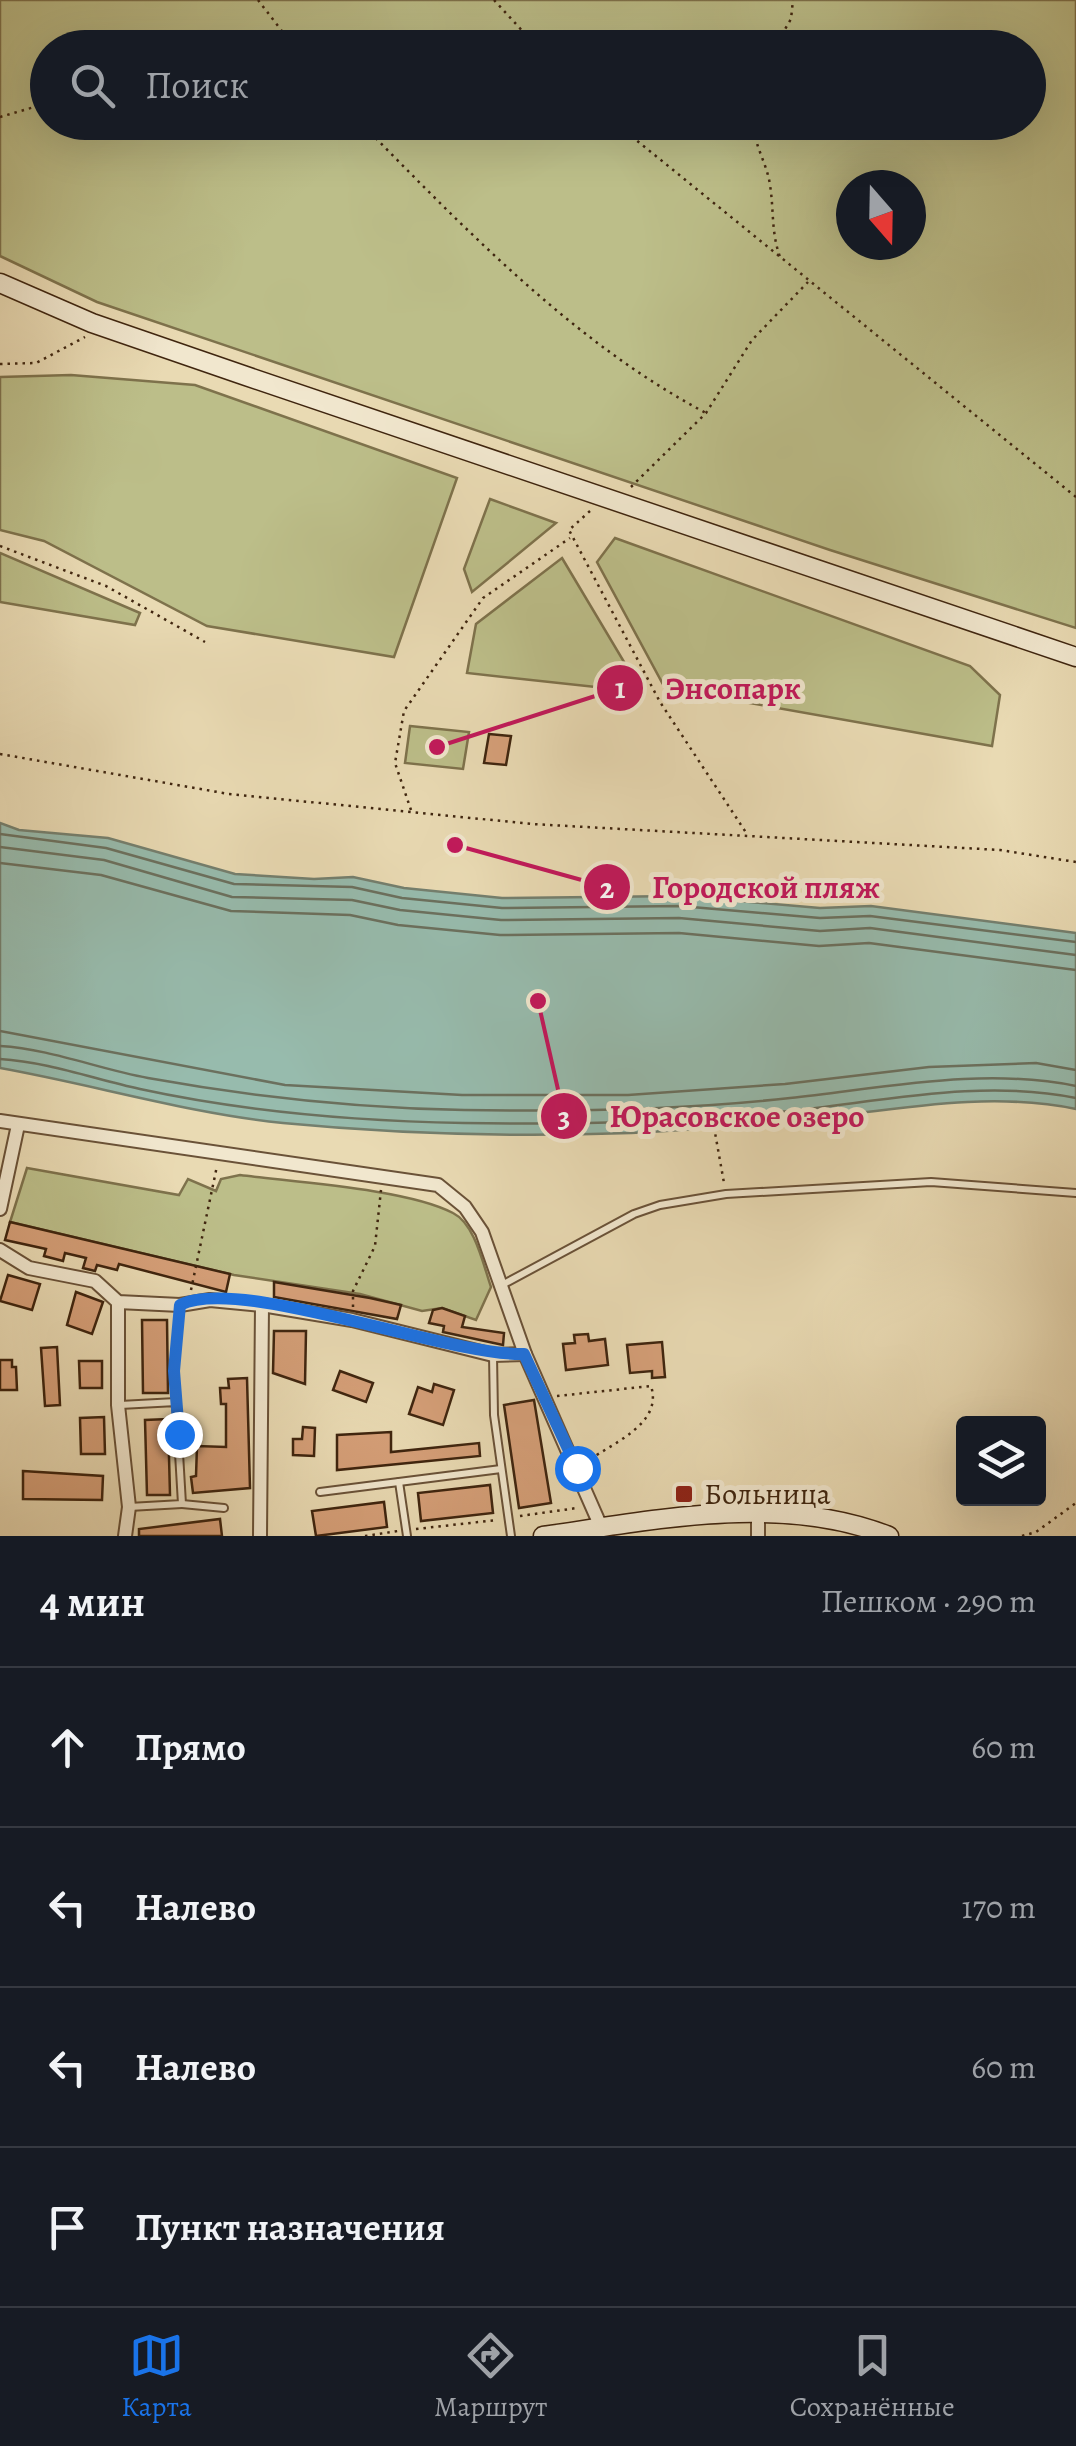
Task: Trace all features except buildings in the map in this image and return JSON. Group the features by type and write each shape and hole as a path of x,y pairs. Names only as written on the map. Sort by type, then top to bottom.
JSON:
{"main road":[{"path":"0,282 104,327 1076,657"},
{"path":"542,1536 758,1513 839,1520 890,1536"}],"street":[{"path":"0,1121 383,1174 429,1182 454,1196 482,1232 524,1354 593,1505 591,1531"},
{"path":"0,1209 18,1125"},
{"path":"0,1250 29,1268 95,1281 118,1302 262,1305 352,1320 493,1355 524,1354"},
{"path":"118,1302 118,1405 129,1507 125,1536"},
{"path":"260,1536 262,1305"},
{"path":"758,1513 758,1536"}],"lane":[{"path":"500,1285 634,1214 660,1205 726,1194 932,1182 1076,1193"},
{"path":"493,1355 494,1415 511,1536"},
{"path":"118,1405 176,1402 182,1504"},
{"path":"320,1492 501,1469"},
{"path":"399,1482 407,1533"},
{"path":"129,1507 182,1504 224,1508"}],"path":[{"path":"258,0 281,30"},
{"path":"494,0 522,30"},
{"path":"784,30 791,18 793,0"},
{"path":"0,117 30,108"},
{"path":"379,140 534,290 652,384 706,414"},
{"path":"636,140 1076,497"},
{"path":"754,140 770,182 772,235 782,261"},
{"path":"748,835 660,702 569,530 585,512 617,501 706,414 752,340 808,282"},
{"path":"0,364 36,363 104,327"},
{"path":"412,812 394,763 404,711 483,598 572,536"},
{"path":"0,546 106,586 205,642"},
{"path":"0,754 229,794 412,812 1000,850 1076,862"},
{"path":"714,1127 726,1194"},
{"path":"176,1402 175,1332 216,1185 218,1154"},
{"path":"352,1320 353,1291 375,1246 383,1174"},
{"path":"546,1399 651,1386 656,1400 649,1418 577,1468"},
{"path":"1022,1536 1036,1532 1076,1503"},
{"path":"365,1536 593,1505"}],"green space":[{"path":"0,0 1076,0 1076,628 830,550 97,302 0,256"},
{"path":"71,375 195,385 457,478 394,657 207,626 44,541 0,530 0,377"},
{"path":"490,499 556,523 472,592 464,569"},
{"path":"615,538 970,666 1000,695 992,746 665,688 597,562"},
{"path":"0,553 140,613 135,625 0,602"},
{"path":"562,558 642,692 467,673 476,624"},
{"path":"410,726 469,732 463,769 405,763"},
{"path":"27,1168 179,1195 188,1179 216,1191 221,1179 240,1175 408,1198 461,1218 477,1246 491,1287 476,1320 442,1308 422,1311 360,1294 234,1275 10,1222"}],"water":[{"path":"0,823 19,830 108,838 235,874 353,877 404,888 502,898 680,896 820,908 871,906 1076,933 1076,1109 983,1101 655,1132 413,1132 247,1118 0,1068"}],"place":[{"name":"Энсопарк","path":"437,747"},
{"name":"Городской пляж","path":"455,845"},
{"name":"Юрасовское озеро","path":"538,1001"},
{"name":"Больница","path":"684,1494"}],"route":[{"path":"179,1434 174,1371 180,1305 210,1300 352,1320 493,1355 524,1354 577,1468"}]}
